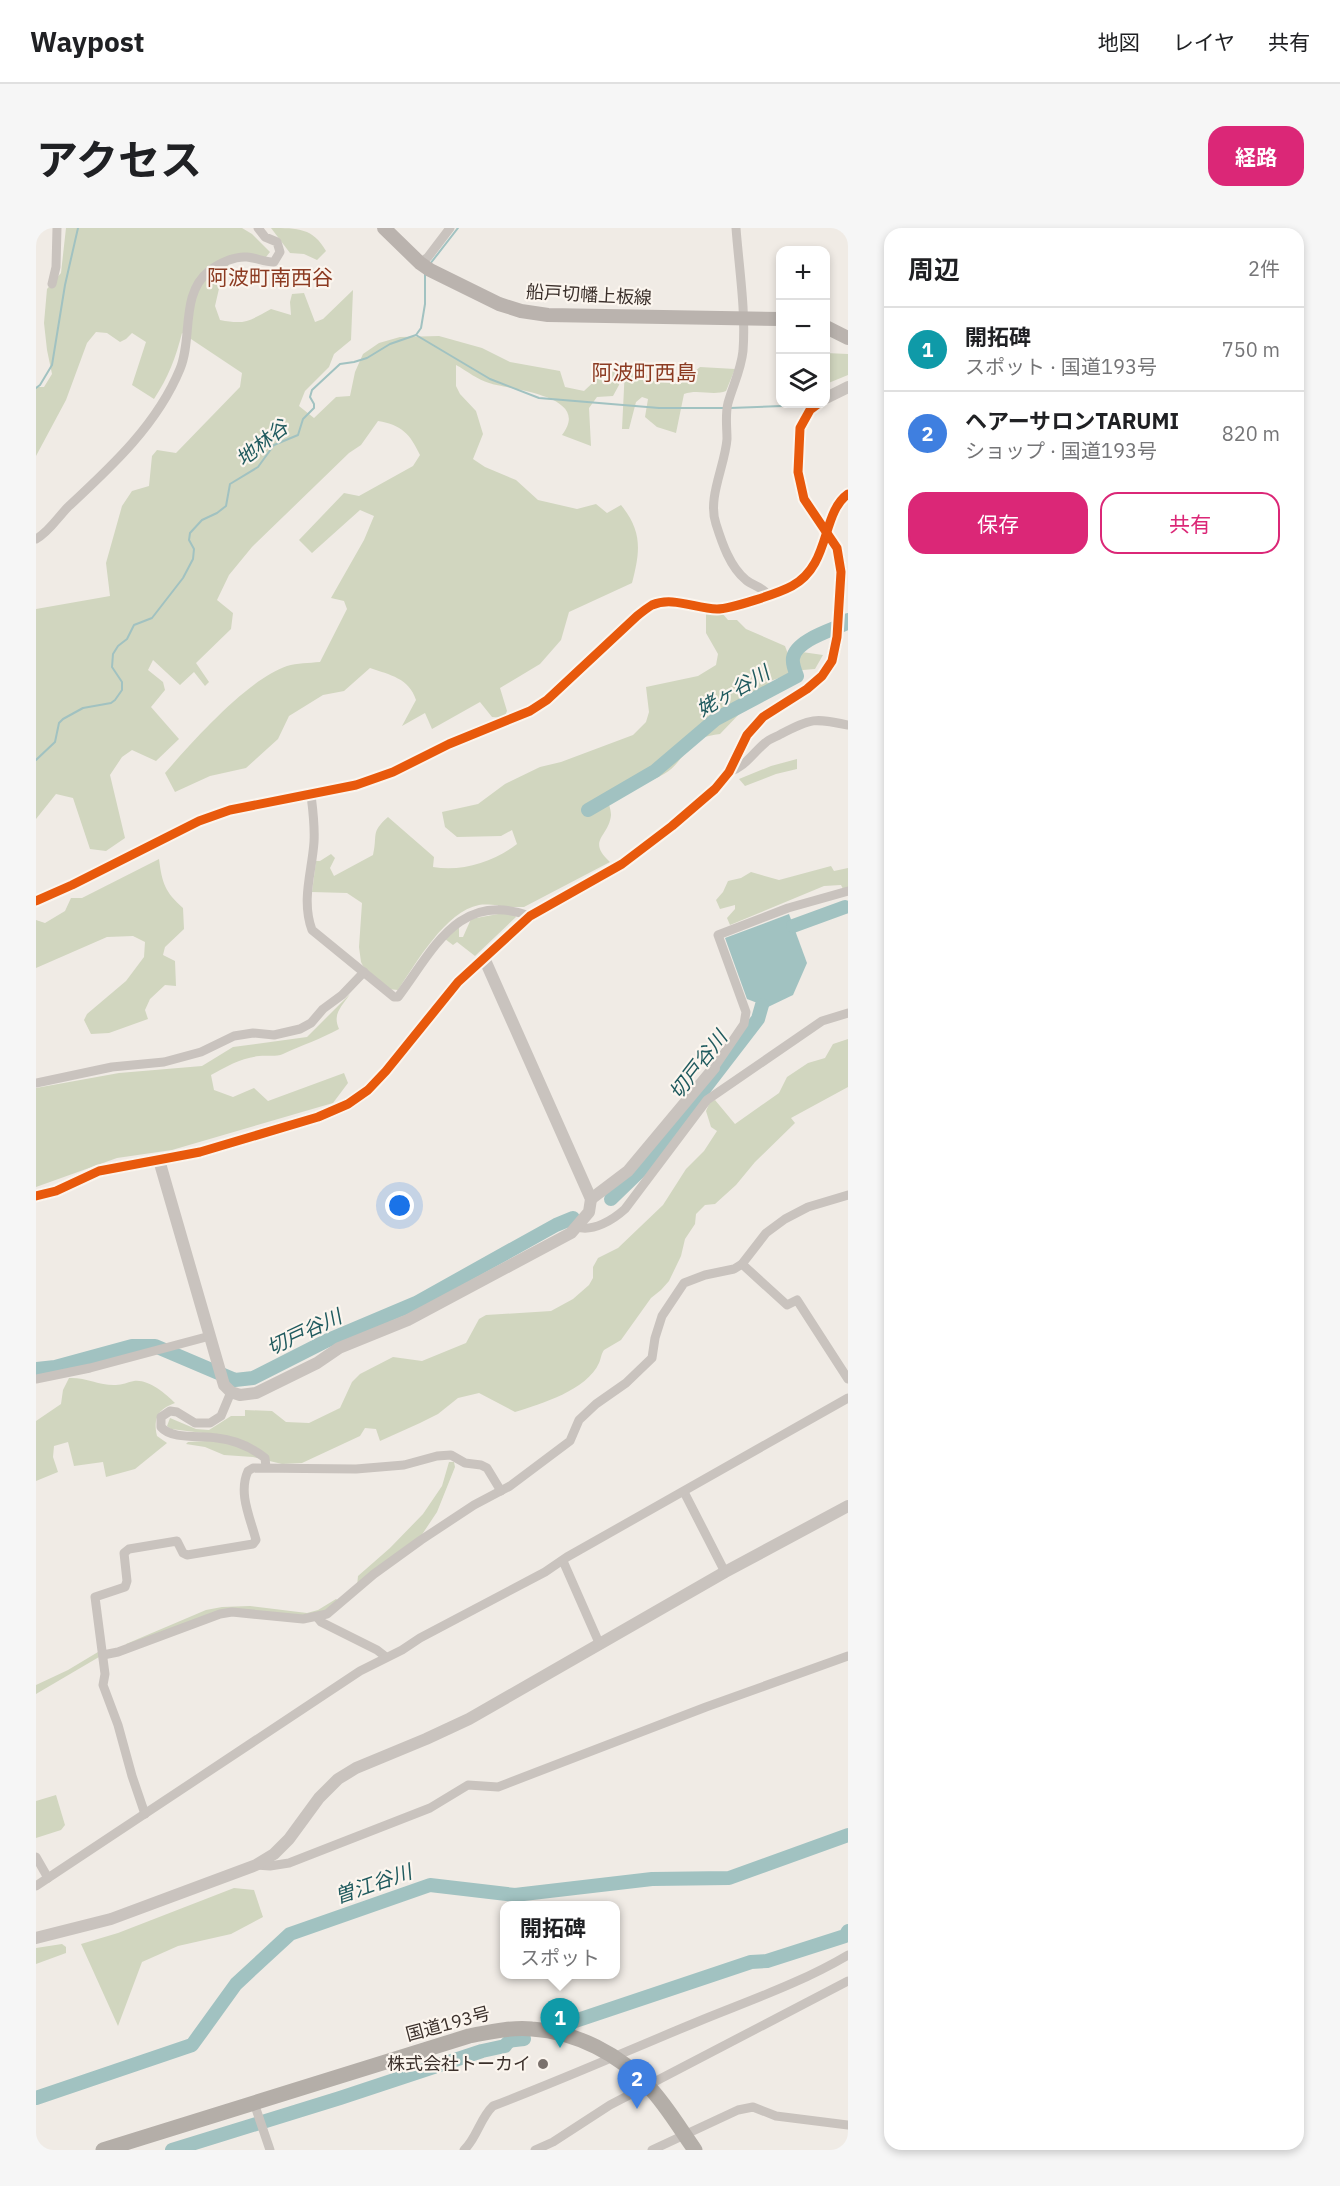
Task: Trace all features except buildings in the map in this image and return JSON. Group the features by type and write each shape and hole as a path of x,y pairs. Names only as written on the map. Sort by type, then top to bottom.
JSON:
{"highway":[{"name":"国道193号","path":"103,2150 255,2107 469,2036 502,2030 532,2029 563,2034 590,2043 627,2065 649,2086 695,2150"}],"main road":[{"name":"船戸切幡上板線","path":"384,228 424,266 499,304 521,311 548,315 776,319"},
{"path":"830,329 848,338"}],"street":[{"path":"52,284 56,267 57,228"},
{"path":"36,539 125,453 173,386 181,367 190,306 197,284 210,270 234,258 248,257 264,262 274,262 280,252 277,242 265,237 258,228"},
{"path":"424,266 450,228"},
{"path":"736,228 743,353 740,372 728,403 726,447 714,509 715,522 726,552 741,576 768,595"},
{"path":"830,396 848,387"},
{"path":"36,1196 56,1191 99,1171 200,1152 308,1120 348,1104 368,1090 386,1071 458,982 530,916 622,864 715,789 729,772 747,735 763,717 807,689 822,676 832,661 837,638 841,572 837,548 804,499 798,472 800,428 813,408"},
{"path":"36,901 199,821 230,810 356,785 393,772 449,744 530,711 547,700 637,616 652,605 675,603 728,609 791,587 813,568 827,531 840,504 848,494"},
{"path":"729,772 737,770 766,742 805,722 819,720 848,725"},
{"path":"311,795 314,844 308,884 307,917 312,930 394,997 398,997 441,938 472,913 497,909 518,911 530,916"},
{"path":"591,1199 628,1171 714,1068 744,1024 746,1012 718,936 788,908 848,891"},
{"path":"159,1160 224,1385 231,1392 240,1395 256,1394 317,1363 339,1348 408,1320 571,1233 589,1212 591,1199 484,958"},
{"path":"36,1083 112,1067 164,1062 201,1052 234,1035 253,1033 274,1035 300,1029 311,1023 364,972"},
{"path":"578,1227 585,1230 615,1219 707,1100 822,1021 848,1013"},
{"path":"104,1655 118,1652 220,1614 232,1612 303,1619 327,1614 374,1574 421,1540 474,1504 501,1491 570,1441 579,1420 596,1404 626,1383 652,1358 662,1316 684,1283 705,1275 734,1269 742,1264 766,1233 785,1218 808,1207 848,1195"},
{"path":"742,1264 787,1305 797,1300 848,1379"},
{"path":"36,1379 90,1368 210,1336"},
{"path":"231,1392 221,1416 210,1423 195,1423 177,1412 170,1411 161,1417 161,1427 169,1433 237,1442 255,1450 265,1458 266,1467"},
{"path":"36,1886 360,1671 563,1561 848,1398"},
{"path":"145,1814 118,1725 103,1685 104,1655 95,1597 125,1587 127,1581 124,1553 129,1549 177,1541 183,1553 187,1555 253,1544 256,1540 243,1492 243,1481 248,1471 266,1467 356,1470 404,1465 437,1456 451,1455 465,1463 487,1468 501,1491"},
{"path":"684,1492 725,1572"},
{"path":"36,1938 111,1919 256,1865 274,1854 289,1839 319,1798 338,1779 356,1768 426,1740 469,1719 725,1572 848,1506"},
{"path":"563,1561 600,1645"},
{"path":"317,1617 321,1622 377,1650 386,1657"},
{"path":"256,1865 270,1866 290,1863 430,1808 468,1785 498,1787 706,1707 848,1656"},
{"path":"36,1857 48,1878"},
{"path":"464,2150 473,2141 487,2112 494,2106 579,2073 613,2056 785,1986 848,1955"},
{"path":"535,2150 553,2142 610,2105 848,1981"},
{"path":"255,2107 270,2150"},
{"path":"652,2150 738,2110 753,2107 776,2116 848,2125"}],"green space":[{"path":"66,228 242,228 252,234 270,252 266,257 234,254 221,280 215,306 220,320 247,321 271,309 291,315 292,294 304,293 315,322 323,319 353,290 351,340 334,354 329,367 305,391 299,406 314,418 336,397 350,396 355,372 363,354 379,343 400,337 439,336 482,348 510,362 560,371 565,387 584,391 601,375 620,369 619,385 613,396 597,397 589,408 591,446 562,435 569,422 567,411 558,403 545,397 485,382 456,365 456,386 460,394 476,411 483,434 473,459 485,467 516,480 538,500 577,509 596,504 607,513 621,505 633,524 638,542 637,562 632,583 569,612 561,640 540,664 500,688 507,711 504,718 492,717 480,702 432,729 425,713 402,726 416,700 413,693 398,678 370,668 344,691 323,695 289,716 278,739 246,768 210,776 175,792 165,773 222,712 272,673 287,666 320,662 347,609 344,601 331,598 364,540 374,516 360,510 312,553 299,540 344,493 359,496 413,466 420,455 413,441 399,428 378,421 361,445 349,453 252,547 229,575 217,600 233,613 231,629 196,663 209,682 205,686 194,672 180,685 153,660 148,670 163,682 165,690 151,707 179,739 156,761 132,750 122,757 110,775 125,838 106,851 90,849 73,798 56,794 36,819 36,609 110,596 106,563 122,506 132,491 149,486 152,456 157,450 176,453 240,387 242,373 182,333 171,367 154,399 132,385 146,342 132,333 120,342 107,333 96,332 87,343 66,400 36,456 36,387 44,387 52,374 44,323 47,289 61,273"},
{"path":"271,228 304,231 316,238 326,251 317,260 304,254 290,253"},
{"path":"830,353 848,354 848,375 830,382"},
{"path":"700,367 735,369 726,391 684,394 676,433 657,427 645,417 648,399 642,397 636,402 629,429 622,429 625,368 653,377 653,381 680,384"},
{"path":"706,613 722,613 728,620 737,620 746,629 785,646 788,654 802,652 823,655 815,669 803,670 770,681 769,688 744,709 720,734 708,736 692,744 678,762 664,774 643,784 606,796 611,815 599,843 603,855 610,862 524,907 508,907 516,917 475,956 457,942 453,945 445,939 459,926 459,937 463,937 471,919 498,914 498,905 479,905 467,909 444,927 398,990 388,989 361,962 359,947 362,903 347,893 312,892 316,861 331,854 335,858 330,868 334,876 373,855 377,831 388,817 434,857 433,867 466,867 488,861 508,850 517,844 512,830 501,836 457,837 445,827 442,812 478,804 505,784 540,767 561,762 633,735 646,722 649,712 646,687 698,676 716,665 718,654 706,633"},
{"path":"797,759 797,769 745,786 739,779 771,766"},
{"path":"159,859 165,887 183,908 184,929 165,947 163,955 175,961 176,986 165,985 150,999 145,1010 148,1019 109,1033 91,1034 84,1020 87,1014 126,981 144,957 145,942 133,936 107,937 36,968 36,920 45,923 65,911 71,898 82,898"},
{"path":"831,866 834,871 848,868 848,887 843,889 841,885 824,886 730,925 727,918 735,909 735,905 720,909 716,900 728,881 741,878 751,872 779,880"},
{"path":"350,994 337,1014 339,1029 283,1054 246,1059 211,1075 214,1090 233,1097 254,1088 268,1101 344,1073 348,1083 333,1103 172,1150 117,1158 36,1187 36,1088 119,1073 202,1066 233,1047 307,1037"},
{"path":"848,1039 848,1087 791,1118 795,1123 755,1162 736,1185 715,1204 705,1205 696,1214 695,1224 685,1239 681,1256 669,1281 651,1298 621,1340 604,1350 593,1373 562,1395 515,1412 479,1393 458,1398 438,1414 380,1441 376,1429 365,1428 360,1436 302,1463 282,1464 253,1457 224,1455 205,1447 186,1444 206,1441 211,1434 171,1429 167,1426 170,1418 196,1429 209,1430 231,1416 245,1416 245,1410 272,1411 286,1422 309,1423 340,1408 352,1382 360,1374 393,1357 422,1361 466,1343 479,1319 486,1315 551,1311 573,1299 589,1285 593,1278 593,1267 598,1258 618,1248 663,1205 686,1169 704,1151 717,1131 711,1127 706,1111 710,1102 715,1100 735,1124 779,1093 787,1077 808,1063 825,1058 833,1044"},
{"path":"69,1378 110,1385 139,1381 156,1387 175,1403 164,1408 156,1419 157,1436 167,1443 135,1469 106,1477 103,1462 74,1466 68,1442 54,1446 53,1457 58,1472 36,1481 36,1421 61,1404 63,1390"},
{"path":"449,1462 454,1462 455,1467 437,1512 421,1536 357,1586 358,1576 390,1548 423,1514 442,1486"},
{"path":"336,1599 339,1601 327,1610 310,1616 236,1609 128,1646 126,1644 206,1610 250,1606 307,1613 318,1610"},
{"path":"98,1652 99,1657 36,1694 36,1685"},
{"path":"56,1795 65,1825 61,1830 36,1838 36,1801"},
{"path":"234,1888 254,1890 263,1917 231,1934 178,1946 142,1962 118,2026 81,1944 118,1933"},
{"path":"62,1944 66,1947 66,1953 36,1964 36,1948"}],"water":[{"path":"789,914 807,963 793,995 768,1007 747,999 725,938"}],"waterway":[{"path":"36,388 52,365 65,285 78,228"},
{"name":"地林谷","path":"430,264 458,228"},
{"name":"地林谷","path":"36,760 55,742 59,723 63,719 83,708 111,703 115,700 122,690 122,682 112,667 113,654 118,646 127,639 134,625 152,618 183,578 193,559 194,549 189,540 190,533 202,520 226,506 230,484 258,467 274,445 298,435 303,419 314,408 310,397 312,390 340,364 367,358 390,344 416,335 421,328 425,304 425,274"},
{"path":"416,335 490,379 539,398 659,408 724,408"},
{"path":"730,408 776,406"},
{"name":"姥ヶ谷川","path":"588,810 655,771 716,719 797,676 793,658 801,646 816,636 847,623 848,620"},
{"name":"切戸谷川","path":"793,926 845,907"},
{"name":"切戸谷川","path":"611,1199 645,1166 758,1019 762,1005"},
{"name":"切戸谷川","path":"36,1369 55,1367 132,1346 155,1346 235,1380 253,1378 326,1341 416,1303 556,1225 573,1218"},
{"name":"曽江谷川","path":"36,2098 192,2045 236,1984 290,1934 430,1885 515,1895 652,1879 729,1878 848,1835"},
{"path":"566,2024 751,1962 767,1961 845,1936 848,1931"},
{"path":"172,2150 482,2051 505,2046 511,2041 524,2039"}],"cycle path":[{"path":"36,1196 56,1191 99,1171 200,1152 318,1117 348,1104 368,1090 386,1071 458,982 530,916 622,864 672,826 715,789 729,772 747,735 763,717 807,689 822,676 832,661 837,637 841,572 837,548 804,499 798,472 800,428 813,408"},
{"path":"36,901 199,821 230,810 356,785 393,772 449,744 530,711 547,700 637,616 652,605 668,602 717,609 755,600 792,586 804,577 813,565 820,553 833,513 848,494"}],"place":[{"name":"開拓碑","path":"560,2048"},
{"name":"株式会社トーカイ","path":"543,2064"},
{"name":"ヘアーサロンTARUMI","path":"637,2109"}],"district":[{"name":"阿波町南西谷","path":"270,278"},
{"name":"阿波町西島","path":"644,373"}]}
